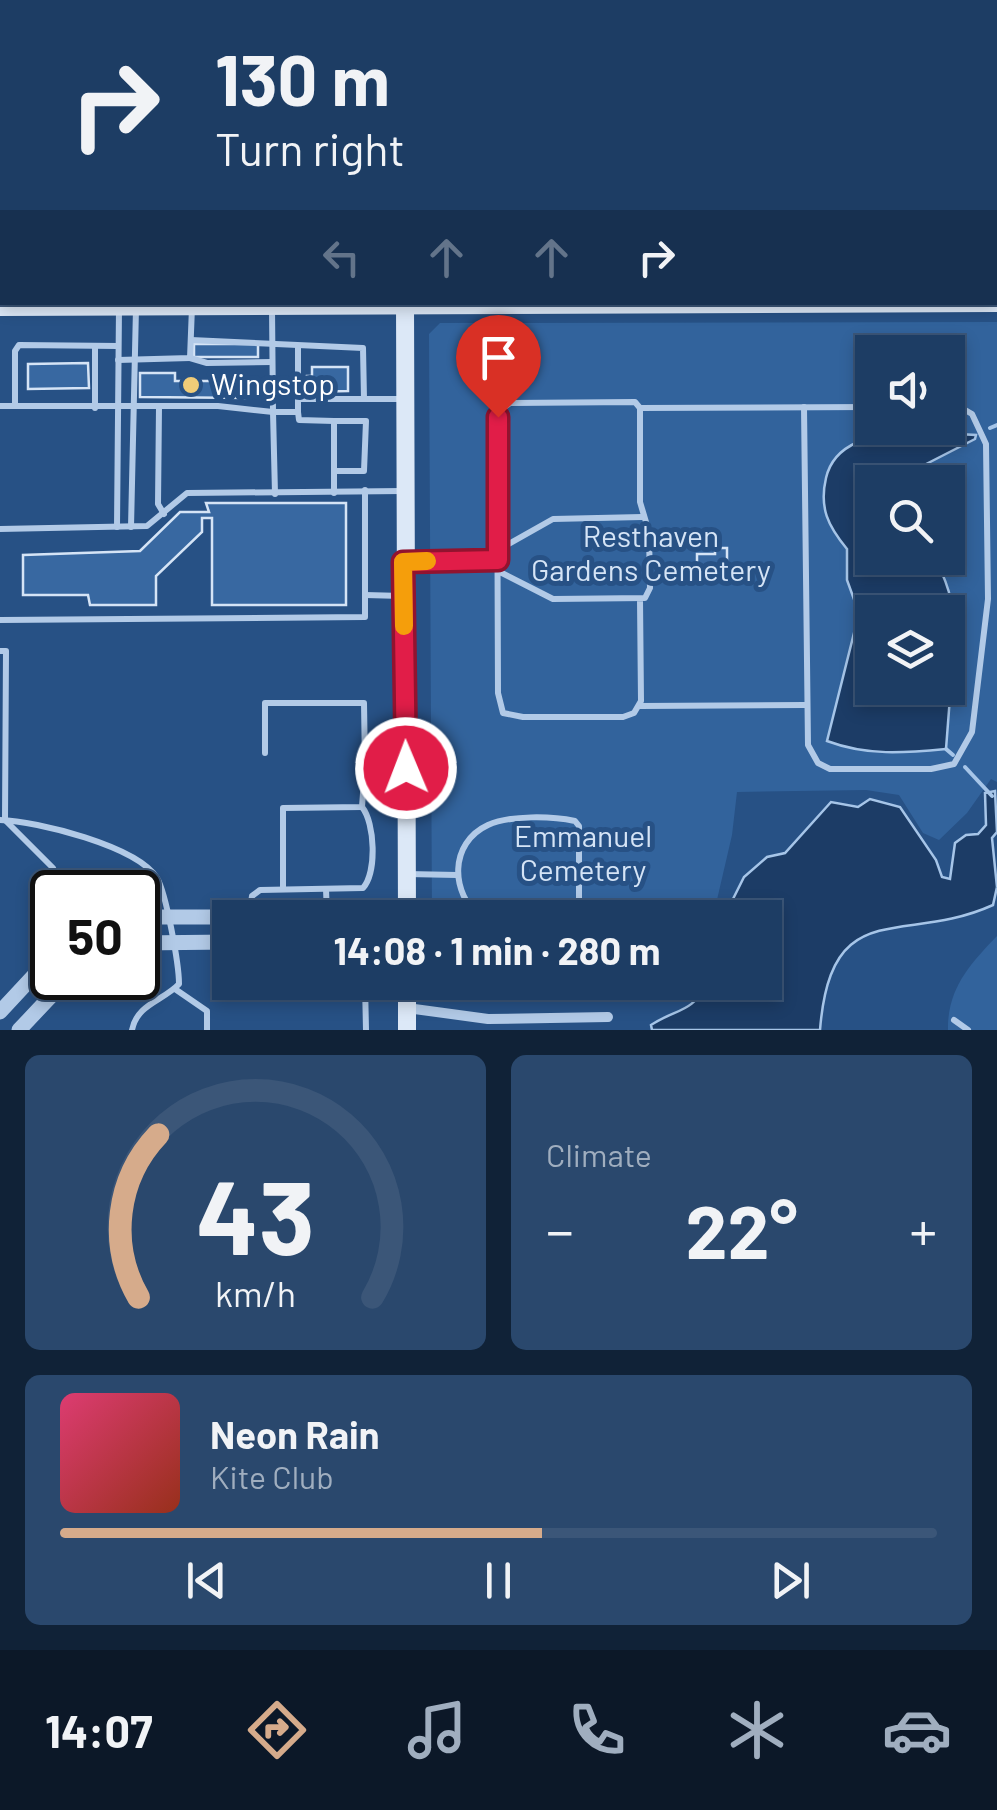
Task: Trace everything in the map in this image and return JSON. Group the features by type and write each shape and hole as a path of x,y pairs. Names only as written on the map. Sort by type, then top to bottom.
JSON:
{"main road":[{"path":"405,305 406,900"},
{"path":"0,306 569,305"},
{"path":"406,1000 406,1030"}],"street":[{"path":"160,917 212,917"},
{"path":"160,943 212,942"},
{"path":"0,1012 30,980"},
{"path":"18,1030 47,1000"},
{"path":"406,1008 488,1019 608,1016"}],"lane":[{"path":"272,305 276,494"},
{"path":"117,527 118,346 135,306"},
{"path":"131,526 135,306"},
{"path":"190,358 192,307"},
{"path":"190,340 241,340 272,347 363,348 364,399"},
{"path":"15,406 15,351 19,346 118,346"},
{"path":"95,346 95,408"},
{"path":"298,347 299,420 366,420 364,471 334,471"},
{"path":"118,360 272,362"},
{"path":"298,399 405,399"},
{"path":"805,705 640,706 623,717 523,717 504,713 498,693 497,422 501,407 510,402 628,401 640,408 855,407"},
{"path":"0,406 218,406 298,412"},
{"path":"159,407 158,504 164,514"},
{"path":"804,407 808,745 823,767 840,770 931,769 957,761 972,732 993,600 986,444 972,414 965,410"},
{"path":"640,408 642,517 650,532 650,588 640,600 640,706"},
{"path":"334,420 334,493"},
{"path":"986,457 997,452"},
{"path":"0,620 365,616 364,490"},
{"path":"0,530 146,526 187,493 404,490"},
{"path":"498,550 553,519 642,517"},
{"path":"403,562 498,560"},
{"path":"498,571 553,599 640,600"},
{"path":"365,594 403,596"},
{"path":"0,651 6,651 3,820 54,870"},
{"path":"253,900 255,892 282,888 354,890 369,880 370,817 362,807 364,702 265,704 265,754"},
{"path":"364,766 406,768"},
{"path":"282,888 283,808 362,807"},
{"path":"465,900 457,874 462,852 484,827 509,820 572,819 579,826 580,900"},
{"path":"3,820 57,831 139,861 160,881 180,984 134,1018 132,1030"},
{"path":"406,874 457,874"},
{"path":"326,888 326,900"},
{"path":"175,989 207,1012 207,1030"},
{"path":"365,1000 366,1030"},
{"path":"954,1020 968,1030"}],"green space":[{"name":"Resthaven Gardens Cemetery","path":"997,322 997,782 991,779 967,813 939,840 923,833 899,795 866,790 737,792 717,900 432,900 429,334 440,323"},
{"path":"997,936 997,1030 948,1030 956,990 969,967"}],"shaded area":[{"path":"965,434 976,435 965,444"},
{"path":"855,443 963,445 924,465 855,465 855,575 943,575 950,595 855,595 855,602 847,580 847,549 830,524 825,508 824,489 830,466"},
{"path":"855,629 855,705 949,705 946,749 871,751 827,741"},
{"path":"995,791 997,832 992,838 997,887 993,905 960,917 877,931 856,941 839,958 827,987 820,1030 652,1030 651,1025 696,1000 782,1000 782,900 732,900 744,877 767,857 785,853 831,802 858,807 870,799 900,807 936,860 942,877 950,879 955,843 966,835 978,834 986,825 985,793"}],"building":[{"path":"194,344 258,344 258,357 194,357"},
{"path":"88,363 89,388 28,389 28,364"},
{"path":"312,367 348,367 348,391 307,392 307,376 312,376"},
{"path":"140,373 175,373 175,381 220,381 220,375 230,375 230,381 248,381 248,398 140,397"},
{"path":"206,503 346,503 346,605 212,605 212,518 202,518 202,532 156,576 156,605 90,605 88,595 23,595 23,555 140,551 180,512 209,512"},
{"path":"715,548 727,548 727,572 697,572 697,554 715,554"}],"waterway":[{"path":"990,428 997,425"},
{"path":"946,749 953,755"},
{"path":"965,767 992,796"}],"slow traffic":[{"path":"404,626 403,562 427,561"}],"place":[{"name":"Wingstop","path":"191,385"}],"route":[{"path":"406,768 403,562 498,560 498,417"}],"park label":[{"name":"Emmanuel Cemetery","path":"583,854"}]}
